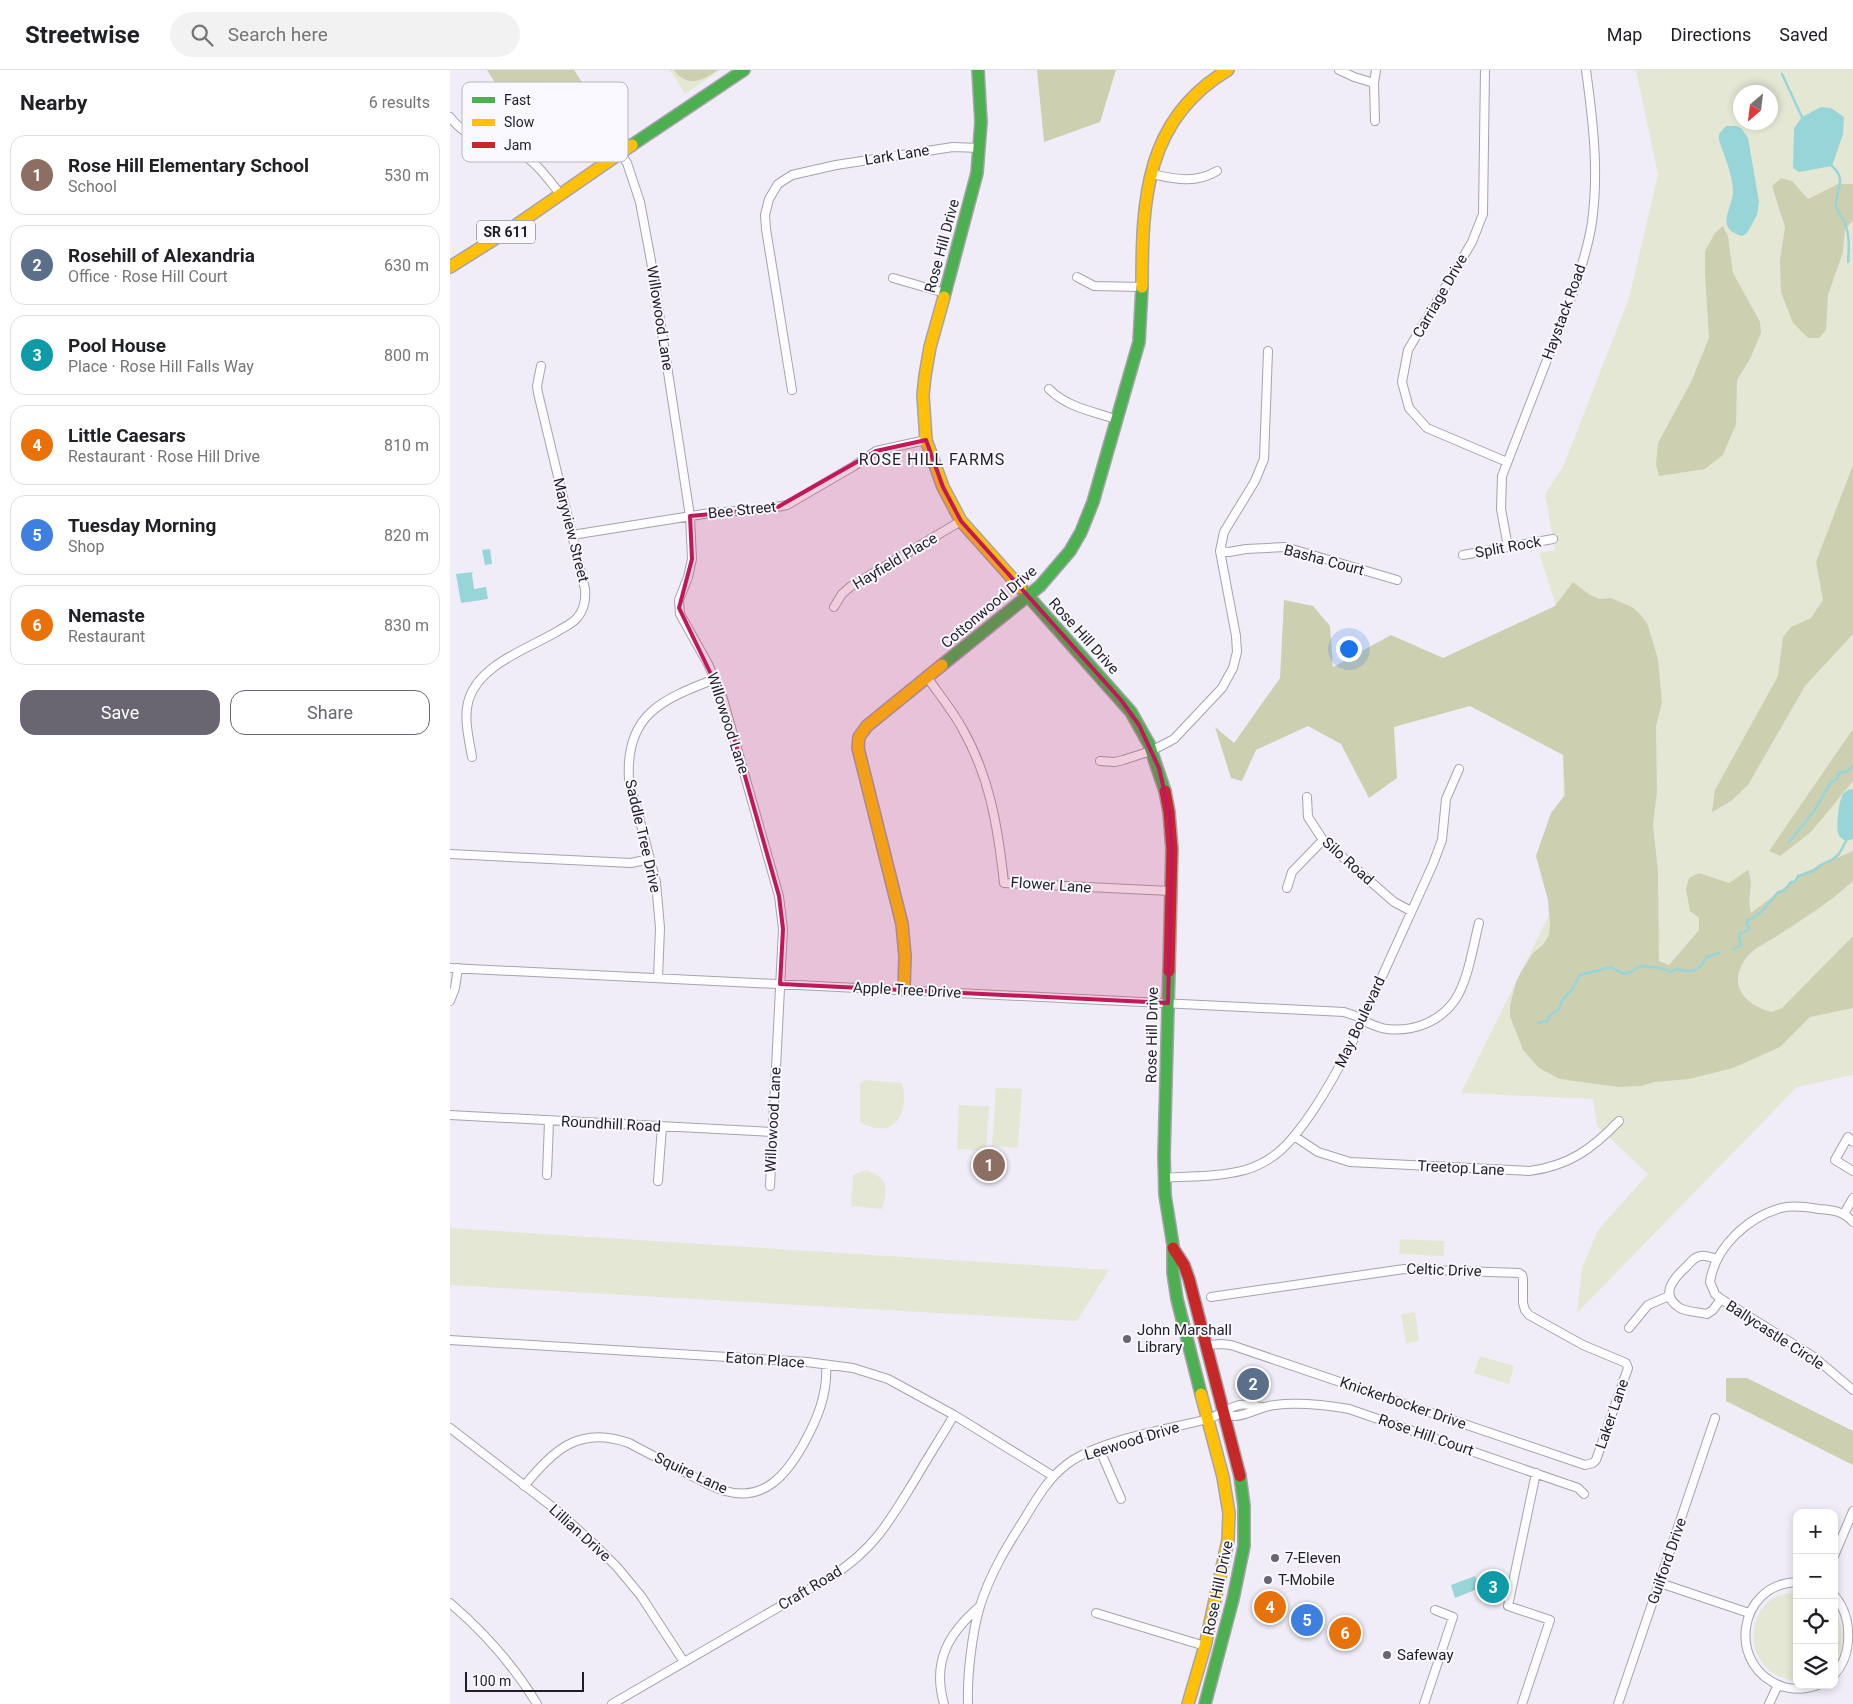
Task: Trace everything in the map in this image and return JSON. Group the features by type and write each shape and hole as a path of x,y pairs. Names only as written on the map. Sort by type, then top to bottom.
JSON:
{"street":[{"name":"SR 611","path":"628,148 744,70"},
{"name":"Rose Hill Drive","path":"978,70 981,122 980,148 974,189 930,347 925,376 924,410 926,440 943,487 961,521 1121,700 1139,725 1162,777 1170,816 1172,849 1164,1178 1173,1248 1172,1273 1177,1299 1216,1416 1242,1485 1245,1536 1233,1599 1205,1704"},
{"name":"Cottonwood Drive","path":"904,990 905,956 902,924 855,736 1040,586 1058,567 1081,532 1093,502 1139,342 1143,221 1152,174 1164,139 1182,107 1207,82 1228,70"},
{"path":"1339,70 1374,83"},
{"path":"1375,121 1374,83 1376,70"},
{"name":"Carriage Drive","path":"1485,70 1483,214 1472,242 1408,350 1402,382 1409,408 1427,428 1507,462"},
{"name":"Haystack Road","path":"1508,547 1501,509 1502,476 1576,285 1590,232 1594,206 1596,163 1586,70"},
{"path":"450,117 462,130"},
{"name":"Lark Lane","path":"792,390 765,215 769,199 778,184 792,175 815,169 953,147 980,148"},
{"path":"534,162 561,195"},
{"name":"SR 611","path":"450,267 561,195 607,162"},
{"name":"Willowood Lane","path":"626,162 640,202 651,262 690,516 692,559 680,600 680,614 708,664 723,699 779,896 783,929 770,1186"},
{"path":"1152,174 1194,180 1205,178 1217,172"},
{"path":"1077,277 1094,286 1142,286"},
{"path":"893,278 945,293"},
{"path":"1100,761 1115,762 1123,760 1151,751 1174,739 1222,688 1233,668 1237,652 1236,636 1220,551 1224,532 1255,481 1264,459 1268,350"},
{"name":"Maryview Street","path":"472,757 467,722 468,708 473,689 478,680 493,667 570,624 584,606 585,589 538,393 537,386 540,366"},
{"path":"1049,389 1058,398 1069,404 1118,420"},
{"name":"Bee Street","path":"572,535 690,516 776,508 787,504 846,471 876,451 926,440"},
{"name":"Hayfield Place","path":"834,607 842,594 850,587 961,521"},
{"name":"Split Rock","path":"1463,555 1553,539"},
{"name":"Basha Court","path":"1220,551 1230,552 1246,549 1285,547 1397,580"},
{"name":"Flower Lane","path":"927,677 962,728 984,775 999,836 1004,883 1170,891"},
{"name":"Saddle Tree Drive","path":"658,978 659,907 656,882 629,779 629,758 633,739 645,718 661,703 674,695 715,679"},
{"name":"May Boulevard","path":"1164,1178 1225,1173 1247,1169 1275,1155 1294,1136 1337,1071 1351,1045 1438,852 1442,840 1446,799 1459,770"},
{"name":"Silo Road","path":"1307,797 1308,817 1323,840 1394,902 1411,911"},
{"path":"1287,888 1292,872 1323,840"},
{"path":"450,854 631,863 650,859"},
{"name":"Apple Tree Drive","path":"454,968 1344,1012 1386,1030 1409,1029 1428,1024 1442,1015 1455,1000 1464,980 1479,923"},
{"path":"450,1001 455,988 454,968"},
{"name":"Roundhill Road","path":"450,1116 772,1132"},
{"path":"547,1175 549,1121"},
{"name":"Treetop Lane","path":"1294,1136 1318,1152 1350,1162 1530,1171 1555,1166 1579,1155 1601,1140 1619,1121"},
{"path":"658,1182 662,1126"},
{"path":"1853,1142 1848,1137 1835,1160 1853,1171"},
{"path":"1844,1214 1853,1198"},
{"name":"Ballycastle Circle","path":"1853,1222 1844,1214 1835,1210 1782,1208 1748,1224 1725,1247 1716,1259 1710,1282 1721,1299 1814,1357 1853,1390"},
{"name":"Rose Hill Drive","path":"1173,1248 1184,1265 1189,1279 1207,1345 1229,1513 1228,1540 1223,1568 1188,1704"},
{"path":"1629,1328 1648,1305 1669,1296 1671,1283 1697,1257 1703,1255 1716,1259"},
{"name":"Celtic Drive","path":"1211,1297 1404,1269 1519,1273 1523,1279 1523,1303 1529,1315 1583,1345 1626,1363 1628,1368"},
{"name":"Ballycastle Circle","path":"1669,1296 1681,1309 1707,1314 1713,1310 1721,1299"},
{"name":"Eaton Place","path":"450,1340 853,1368 888,1379 954,1415 1053,1476"},
{"name":"Knickerbocker Drive","path":"1207,1345 1231,1345 1585,1465 1593,1464 1596,1460"},
{"name":"Squire Lane","path":"524,1486 544,1462 559,1449 578,1441 600,1437 629,1443 725,1491 744,1494 763,1489 786,1472 813,1427 823,1398 826,1365"},
{"name":"Laker Lane","path":"1596,1460 1628,1368"},
{"name":"Rose Hill Court","path":"1216,1416 1234,1416 1248,1413 1261,1407 1282,1404 1349,1409 1578,1488 1584,1494"},
{"name":"Craft Road","path":"612,1704 834,1575 862,1554 888,1523 954,1415"},
{"name":"Leewood Drive","path":"968,1704 969,1669 979,1607 1007,1546 1053,1476 1074,1459 1099,1448 1216,1416"},
{"name":"Guilford Drive","path":"1618,1704 1715,1418"},
{"name":"Lillian Drive","path":"450,1428 576,1527 617,1567 650,1609 684,1662"},
{"path":"1099,1448 1121,1499"},
{"path":"1522,1704 1550,1620 1508,1606 1536,1473"},
{"path":"1835,1554 1853,1512"},
{"path":"1793,1582 1784,1583 1767,1592 1754,1605 1745,1634 1749,1655 1760,1672 1778,1684 1793,1688"},
{"path":"1660,1583 1750,1613"},
{"path":"1838,1599 1851,1621 1852,1639 1851,1658 1838,1672"},
{"path":"450,1603 490,1642 518,1675 537,1704"},
{"name":"Leewood Drive","path":"944,1704 940,1677 944,1653 954,1633 979,1607"},
{"path":"1424,1704 1453,1617 1435,1610"},
{"path":"1096,1613 1204,1646"},
{"path":"1769,1704 1778,1684"}],"highlighted area":[{"path":"926,440 943,487 961,521 1121,700 1139,725 1159,768 1170,816 1172,849 1168,1003 780,984 783,929 779,896 723,699 679,608 692,559 690,516 776,508 876,451"}],"green space":[{"path":"487,70 574,70 582,82 495,82"},
{"path":"670,70 720,70 685,94"},
{"path":"674,70 718,70 707,77 690,81 679,76"},
{"path":"1037,70 1116,70 1100,122 1044,142"},
{"path":"1636,70 1853,70 1853,963 1810,1016 1853,1008 1853,1075 1797,1087 1577,1313 1582,1268 1598,1230 1648,1174 1597,1126 1593,1099 1461,1093 1563,887 1563,755 1556,606 1539,553 1555,550 1545,494 1563,467 1629,298 1658,175"},
{"path":"1781,178 1792,181 1808,199 1838,184 1853,184 1853,221 1845,229 1843,252 1828,295 1826,330 1819,338 1808,338 1793,323 1781,292 1780,260 1785,227 1772,186"},
{"path":"1723,226 1728,236 1733,273 1760,322 1761,333 1750,359 1737,380 1736,424 1723,455 1705,469 1659,476 1656,465 1658,443 1691,382 1709,338 1705,251 1715,233"},
{"path":"1853,465 1853,634 1805,686 1748,785 1731,801 1712,812 1715,790 1778,676 1783,637 1791,627 1811,618 1823,600 1816,562"},
{"path":"1573,582 1590,595 1600,599 1611,598 1632,607 1640,614 1647,623 1658,659 1662,703 1656,726 1657,792 1653,825 1658,871 1659,961 1669,965 1699,930 1699,918 1690,911 1686,889 1689,878 1699,873 1729,883 1748,870 1751,881 1749,902 1751,913 1805,872 1853,851 1853,881 1816,910 1752,952 1746,958 1741,968 1738,985 1746,999 1753,1004 1771,1012 1782,1008 1853,936 1853,1008 1810,1017 1780,1047 1733,1068 1689,1079 1654,1082 1641,1086 1619,1087 1560,1079 1539,1068 1523,1050 1510,1016 1510,1005 1516,982 1521,972 1533,953 1543,945 1549,935 1548,900 1536,856 1551,813 1565,795 1563,755 1470,706 1394,727 1397,778 1369,798 1341,744 1308,726 1256,750 1242,781 1231,778 1215,727 1234,743 1280,678 1284,600 1313,606 1330,626 1333,667 1391,635 1443,658 1555,606"},
{"path":"1853,729 1853,781 1811,832 1780,856 1769,851"},
{"path":"865,1080 902,1083 904,1095 901,1114 896,1122 890,1126 882,1128 872,1127 860,1122 860,1084"},
{"path":"996,1088 1022,1089 1018,1148 992,1146"},
{"path":"959,1105 989,1106 986,1151 957,1149"},
{"path":"866,1170 883,1180 886,1190 882,1209 851,1206 853,1175"},
{"path":"450,1228 1109,1270 1077,1321 450,1285"},
{"path":"1400,1239 1444,1241 1444,1256 1399,1254"},
{"path":"1415,1312 1419,1341 1406,1343 1401,1314"},
{"path":"1480,1356 1514,1366 1509,1384 1474,1373"},
{"path":"1726,1378 1747,1378 1853,1431 1853,1465 1726,1401"},
{"path":"1793,1592 1793,1681 1774,1674 1767,1668 1759,1658 1754,1642 1755,1624 1762,1609 1774,1598"},
{"path":"1838,1618 1843,1636 1838,1656"}],"water":[{"path":"1821,107 1831,108 1844,117 1843,134 1832,166 1799,172 1793,168 1794,128 1802,117"},
{"path":"1726,126 1733,126 1733,130 1743,130 1748,138 1759,202 1757,215 1747,233 1742,236 1731,231 1726,221 1733,190 1719,134"},
{"path":"490,549 492,564 485,565 482,550"},
{"path":"473,572 474,589 486,587 488,599 461,603 456,574"},
{"path":"1853,789 1853,839 1846,841 1838,833 1838,814 1842,796"},
{"path":"1475,1576 1480,1588 1455,1598 1451,1585"}],"waterway":[{"path":"1782,74 1802,117"},
{"path":"1832,166 1837,171 1840,181 1836,206 1848,233 1848,262"},
{"path":"1789,842 1814,811 1831,782 1837,779 1839,773 1848,771 1853,766"},
{"path":"1733,949 1741,945 1740,933 1747,931 1749,928 1746,923 1748,920 1761,912 1778,892 1784,891 1791,882 1795,882 1798,876 1814,871 1819,866 1833,859 1839,854 1846,841"},
{"path":"1538,1023 1547,1021 1550,1015 1558,1010 1563,999 1572,990 1580,975 1611,967 1624,974 1640,966 1661,968 1671,972 1677,969 1691,971 1698,968 1707,957 1719,953"}],"traffic: fast":[{"path":"632,145 744,70"},
{"path":"944,297 977,173 981,122 978,70"},
{"path":"942,665 1040,586 1070,551 1081,532 1093,502 1139,342 1142,287"},
{"path":"1021,588 1131,712 1149,744 1165,791"},
{"path":"1169,971 1164,1155 1165,1195 1173,1245 1173,1273 1177,1299 1201,1394"},
{"path":"1205,1704 1233,1599 1244,1546 1244,1506 1240,1476"}],"traffic: slow":[{"path":"1142,287 1142,255 1147,193 1154,164 1164,137 1180,112 1200,90 1228,70"},
{"path":"628,148 632,145"},
{"path":"450,267 509,230 607,162"},
{"path":"944,297 930,347 925,376 923,395 926,440 943,487 961,521 1021,588"},
{"path":"904,990 905,956 902,924 858,748 859,737 867,726 942,665"},
{"path":"1188,1704 1205,1646 1228,1540 1229,1513 1223,1477 1201,1394"}],"traffic: jam":[{"path":"1165,791 1172,849 1169,971"},
{"path":"1173,1248 1184,1265 1189,1279 1240,1476"}],"place":[{"name":"Rose Hill Elementary School","path":"989,1165"},
{"name":"John Marshall Library","path":"1127,1339"},
{"name":"Rosehill of Alexandria","path":"1253,1384"},
{"name":"7-Eleven","path":"1275,1558"},
{"name":"T-Mobile","path":"1268,1580"},
{"name":"Pool House","path":"1493,1587"},
{"name":"Little Caesars","path":"1270,1607"},
{"name":"Tuesday Morning","path":"1307,1620"},
{"name":"Nemaste","path":"1345,1633"},
{"name":"Safeway","path":"1387,1655"}],"district":[{"name":"ROSE HILL FARMS","path":"932,459"}]}
